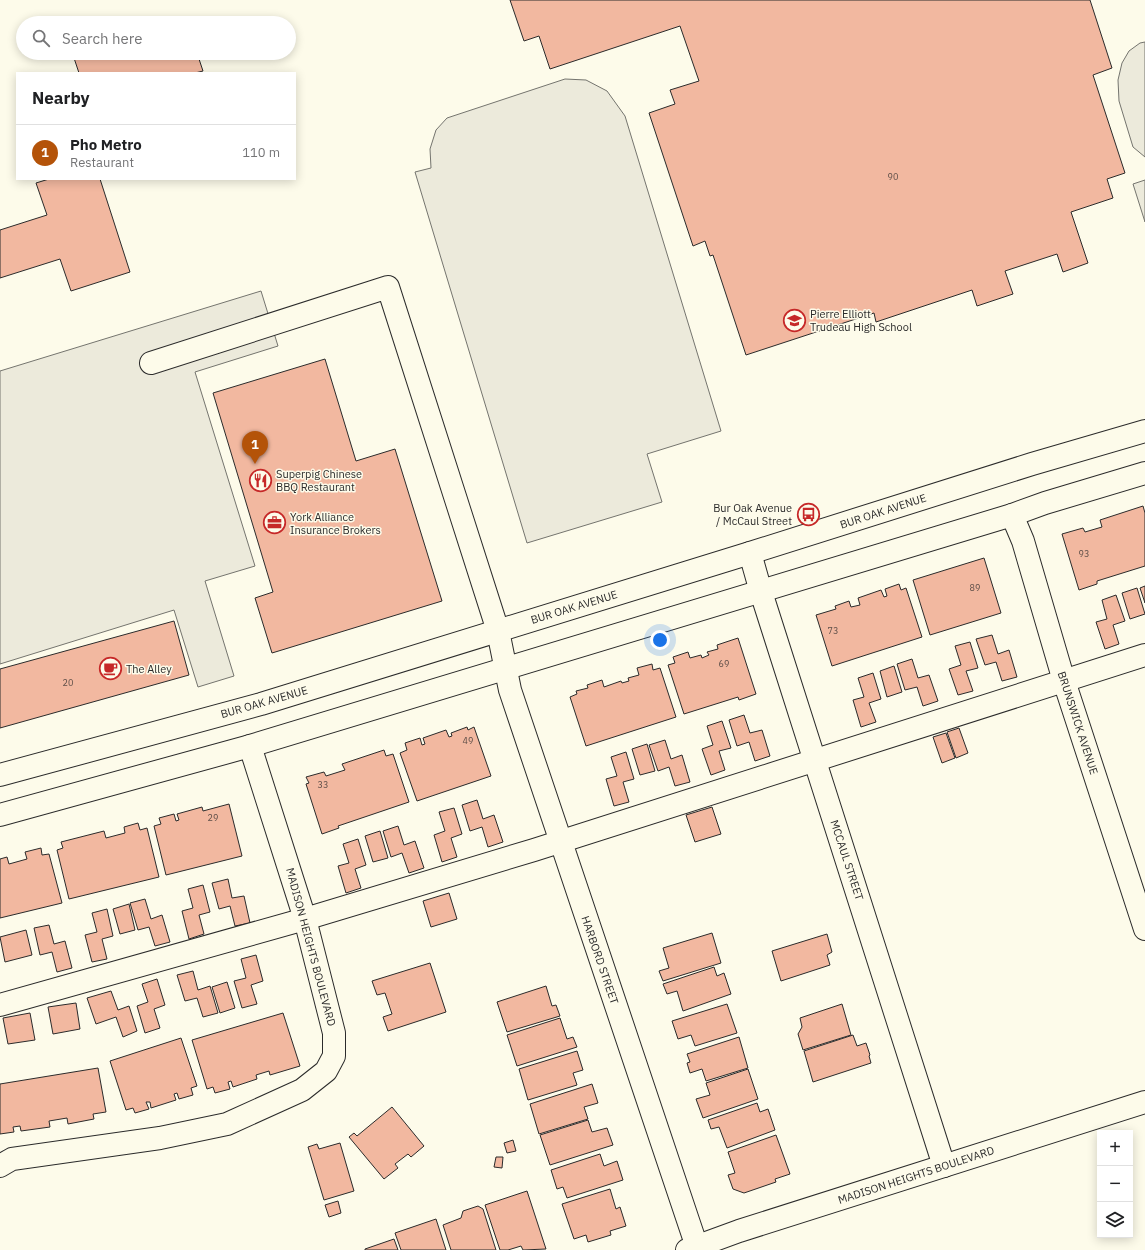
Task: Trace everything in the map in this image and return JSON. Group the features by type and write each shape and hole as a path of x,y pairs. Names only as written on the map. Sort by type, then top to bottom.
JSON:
{"street":[{"name":"HARBORD STREET","path":"151,363 388,287 498,631 510,690 694,1249"},
{"name":"BUR OAK AVENUE","path":"0,775 261,704 1032,464 1145,431"},
{"path":"0,815 250,746 761,592 1145,473"},
{"name":"BRUNSWICK AVENUE","path":"1012,515 1023,540 1064,681 1145,930"},
{"name":"MCCAUL STREET","path":"750,553 761,592 944,1166"},
{"path":"0,1005 305,919 561,842 1145,655"},
{"name":"MADISON HEIGHTS BOULEVARD","path":"0,1166 12,1159 160,1138 227,1124 302,1090 326,1071 334,1056 334,1033 305,919 250,746"},
{"name":"MADISON HEIGHTS BOULEVARD","path":"694,1249 739,1231 1145,1102"}],"shaded area":[{"path":"1145,42 1145,157 1133,147 1119,101 1118,80 1122,63 1129,51 1140,43"},
{"path":"565,79 586,80 607,91 625,116 721,431 647,454 662,502 527,543 415,172 431,168 430,149 436,130 447,118"},
{"path":"1145,180 1145,222 1133,184"},
{"path":"261,291 278,346 195,372 255,566 205,581 234,676 198,687 174,610 0,664 0,371"}],"building":[{"name":"Pierre Elliott Trudeau High School","path":"510,0 1090,0 1112,68 1093,75 1125,173 1107,179 1113,198 1071,212 1088,263 1063,272 1057,254 1005,271 1013,294 977,306 972,290 876,322 874,313 746,355 713,255 710,256 705,241 693,246 649,113 675,104 670,90 699,81 680,26 550,69 539,36 524,41"},
{"path":"75,60 199,60 203,71 199,72 79,72"},
{"path":"46,180 100,180 130,272 71,291 60,259 0,278 0,230 47,215 36,183"},
{"path":"325,359 356,461 395,449 442,601 272,653 255,598 273,592 213,393"},
{"path":"1143,506 1145,513 1145,566 1097,581 1097,584 1079,590 1062,534 1083,528 1085,532 1102,527 1100,520"},
{"path":"984,558 1001,613 930,635 913,580"},
{"path":"899,584 901,590 906,588 922,637 832,666 816,615 836,609 835,606 849,601 851,607 860,605 858,598 881,590 884,597 887,596 885,589"},
{"path":"1145,586 1145,603 1140,588"},
{"path":"1137,588 1145,614 1130,619 1122,593"},
{"path":"1116,595 1125,621 1113,625 1119,644 1105,649 1096,622 1107,619 1102,600"},
{"path":"174,621 189,675 0,728 0,669"},
{"path":"992,635 998,654 1009,650 1017,677 1002,681 996,662 985,665 976,639"},
{"path":"738,638 756,694 739,700 738,697 684,714 668,665 675,663 673,657 688,652 690,658 701,655 702,658 709,655 707,652 718,649 717,645"},
{"path":"970,642 978,668 966,671 973,691 958,695 949,669 961,665 955,646"},
{"path":"912,659 918,678 929,675 938,701 923,706 917,687 905,690 897,664"},
{"path":"652,664 653,670 660,668 676,717 586,746 570,697 577,694 576,691 588,688 587,685 602,680 604,687 621,681 622,683 629,681 628,678 639,675 637,668"},
{"path":"894,666 902,692 887,697 880,671"},
{"path":"873,673 881,699 869,703 876,722 861,727 853,700 864,697 858,678"},
{"path":"744,715 750,733 762,730 770,756 755,761 749,742 737,746 729,720"},
{"path":"722,721 731,748 719,751 725,770 711,775 702,749 713,745 707,726"},
{"path":"467,727 468,730 474,727 491,776 417,801 400,753 407,750 405,743 420,738 422,745 425,744 423,738 446,730 449,737 452,736 451,733"},
{"path":"959,728 968,753 956,758 947,732"},
{"path":"946,733 955,758 942,763 933,737"},
{"path":"665,740 671,759 682,755 690,782 675,786 669,767 658,771 649,745"},
{"path":"647,744 655,771 640,775 632,749"},
{"path":"384,750 386,756 393,754 409,802 338,826 339,828 322,834 306,784 309,783 306,777 324,772 326,776 345,770 342,764"},
{"path":"626,752 634,779 623,782 629,802 614,806 606,779 617,776 611,757"},
{"path":"477,800 483,819 494,815 503,842 488,847 482,827 470,831 462,805"},
{"path":"229,804 242,856 166,875 154,826 161,824 159,818 174,814 176,821 179,820 177,814 202,807 203,811"},
{"path":"712,807 721,834 695,842 686,815"},
{"path":"454,808 462,834 451,838 457,857 442,862 434,835 445,831 439,812"},
{"path":"138,823 140,830 147,828 159,877 69,899 57,850 63,848 61,842 104,831 106,838 125,833 124,827"},
{"path":"398,826 404,845 415,841 424,868 409,873 402,853 391,857 383,831"},
{"path":"380,831 388,858 373,862 365,836"},
{"path":"358,839 366,865 355,869 361,888 346,893 338,866 349,863 343,844"},
{"path":"41,848 42,855 49,854 62,903 0,918 0,859 7,857 9,864 27,859 25,852"},
{"path":"228,879 232,898 244,896 250,923 235,926 230,906 219,909 212,883"},
{"path":"203,885 210,912 199,915 204,934 189,939 182,911 193,908 188,889"},
{"path":"449,893 457,919 431,927 423,901"},
{"path":"145,899 151,919 162,915 170,942 155,946 149,927 138,930 130,903"},
{"path":"129,904 135,930 120,934 113,909"},
{"path":"107,909 113,936 102,939 107,959 92,962 85,935 97,932 92,913"},
{"path":"49,925 54,944 65,941 72,968 57,972 52,952 40,955 34,928"},
{"path":"26,930 32,955 5,962 0,937"},
{"path":"712,933 721,963 663,981 659,971 669,968 663,948"},
{"path":"827,934 832,952 827,955 830,965 781,981 772,951"},
{"path":"256,955 263,981 251,985 257,1004 242,1008 234,981 246,978 241,959"},
{"path":"430,963 446,1012 388,1031 383,1017 392,1014 385,993 377,995 372,981"},
{"path":"714,967 717,976 724,973 731,994 683,1011 677,991 667,994 663,984"},
{"path":"193,971 198,990 210,986 218,1013 203,1017 197,998 185,1001 177,975"},
{"path":"157,979 165,1005 154,1009 160,1028 145,1033 137,1006 148,1002 142,984"},
{"path":"227,982 235,1008 220,1013 212,987"},
{"path":"546,986 552,1006 556,1005 560,1016 507,1032 497,1002"},
{"path":"111,991 118,1010 129,1006 137,1031 123,1037 116,1017 96,1024 87,998"},
{"path":"76,1003 80,1029 53,1034 48,1007"},
{"path":"727,1004 737,1033 695,1046 691,1035 678,1039 672,1021"},
{"path":"842,1004 851,1035 803,1050 798,1034 802,1027 800,1018"},
{"path":"30,1013 35,1040 8,1044 3,1018"},
{"path":"283,1013 300,1066 270,1075 269,1071 256,1075 257,1079 233,1087 231,1081 228,1082 230,1089 215,1093 213,1087 207,1089 192,1040"},
{"path":"560,1018 567,1039 573,1037 577,1047 517,1066 507,1035"},
{"path":"853,1035 857,1046 866,1043 871,1063 813,1082 804,1051"},
{"path":"739,1037 748,1068 706,1081 702,1069 690,1073 687,1063 690,1062 687,1054"},
{"path":"181,1038 197,1086 191,1088 193,1095 179,1099 177,1093 174,1094 176,1100 151,1108 150,1102 146,1102 149,1109 135,1113 133,1108 126,1110 110,1061"},
{"path":"577,1051 583,1070 573,1073 577,1085 528,1100 519,1069"},
{"path":"98,1068 106,1112 93,1114 94,1119 68,1124 67,1118 49,1121 50,1127 21,1131 20,1126 13,1127 14,1132 0,1134 0,1084"},
{"path":"748,1069 758,1099 703,1118 696,1099 710,1095 706,1083"},
{"path":"592,1084 598,1103 584,1107 588,1119 539,1134 530,1104"},
{"path":"757,1103 760,1112 768,1109 775,1130 727,1148 719,1127 711,1129 708,1120"},
{"path":"392,1107 424,1146 411,1157 408,1154 395,1164 398,1168 384,1179 349,1137 354,1133 357,1136"},
{"path":"588,1120 592,1132 607,1128 613,1145 550,1165 540,1135"},
{"path":"776,1135 790,1174 775,1179 776,1182 744,1193 733,1189 728,1175 735,1173 728,1152"},
{"path":"513,1140 516,1151 507,1153 504,1143"},
{"path":"340,1143 354,1191 324,1200 308,1147 317,1144 319,1149"},
{"path":"600,1154 604,1166 617,1161 623,1180 567,1198 563,1187 557,1189 551,1170"},
{"path":"496,1157 503,1157 502,1168 494,1167"},
{"path":"610,1189 616,1209 620,1207 626,1226 610,1231 611,1235 588,1242 586,1235 574,1239 562,1204"},
{"path":"527,1191 546,1249 523,1250 521,1246 508,1250 500,1250 485,1205"},
{"path":"338,1201 341,1213 329,1217 325,1205"},
{"path":"478,1206 483,1209 496,1250 451,1250 443,1225 461,1218 463,1211"},
{"path":"436,1219 446,1250 401,1250 395,1233"},
{"path":"394,1239 398,1250 365,1250 365,1249"}],"place":[{"name":"Pierre Elliott Trudeau High School","path":"794,320"},
{"name":"Pho Metro","path":"255,464"},
{"name":"Superpig Chinese BBQ Restaurant","path":"261,480"},
{"name":"Bur Oak Avenue / McCaul Street","path":"808,514"},
{"name":"York Alliance Insurance Brokers","path":"275,523"},
{"name":"The Alley","path":"111,669"}]}
